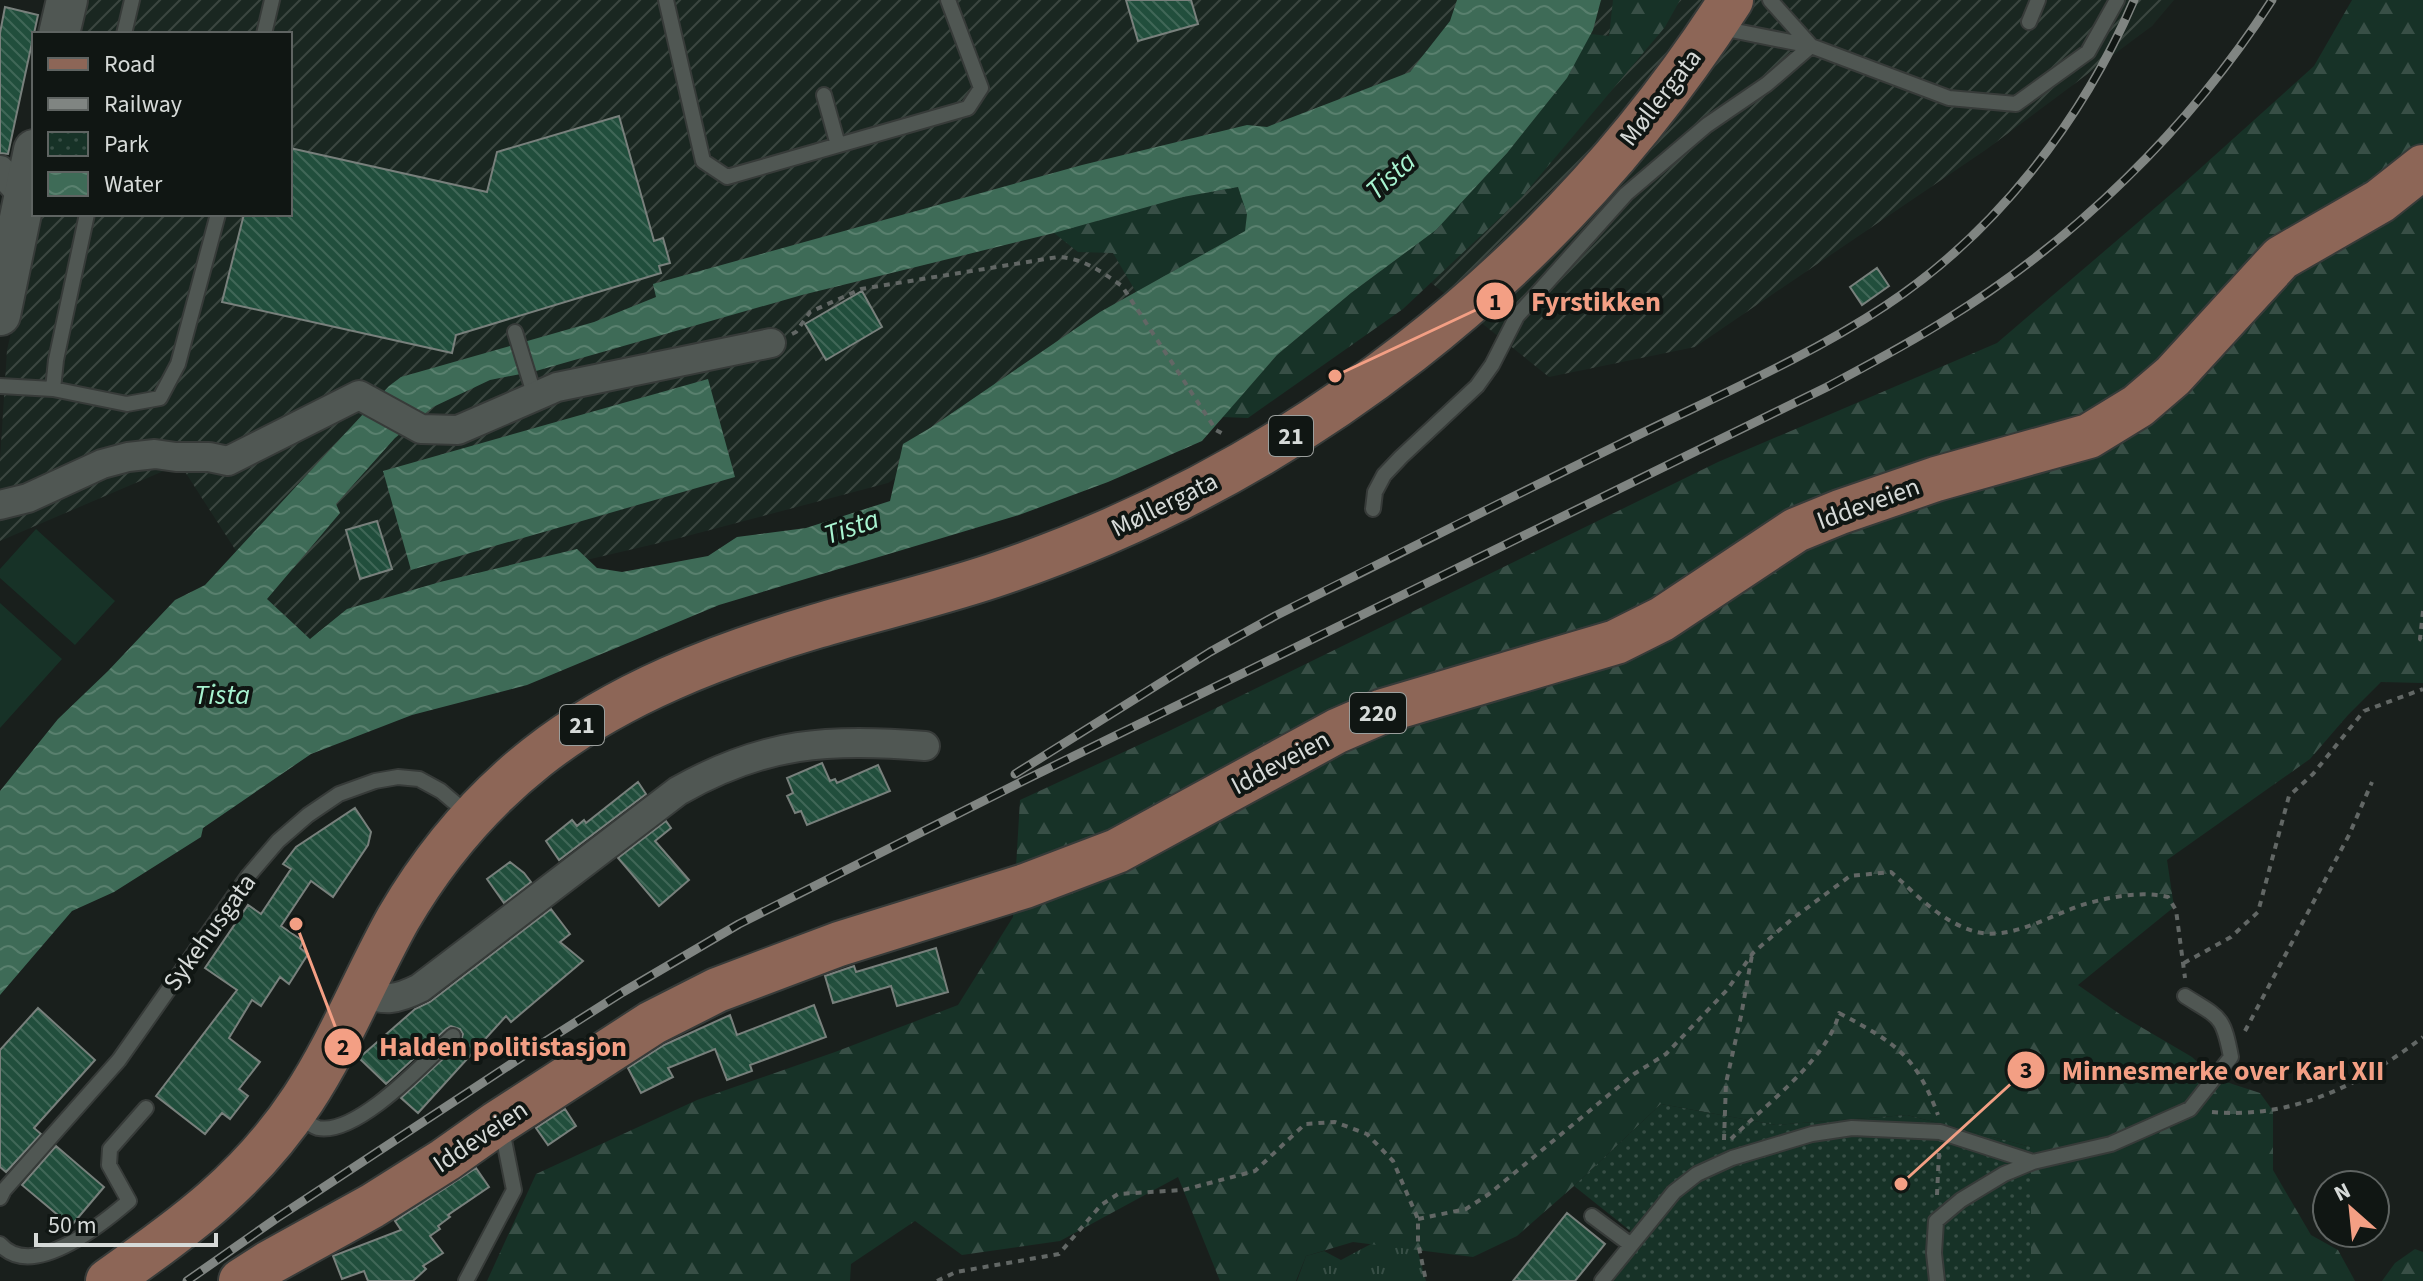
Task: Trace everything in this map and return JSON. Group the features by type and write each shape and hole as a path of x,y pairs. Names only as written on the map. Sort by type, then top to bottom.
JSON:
{"main road":[{"name":"Møllergata","path":"472,817 497,790 539,755 613,706 660,683 761,643 960,586 1048,557 1165,506 1266,452 1378,378 1484,291 1549,228 1629,139 1722,13"},
{"name":"Iddeveien","path":"241,1281 372,1206 652,1023 717,990 839,944 1025,886 1117,851 1304,748 1383,711 1616,642 1662,619 1796,530 1840,512 1936,479 2089,436 2138,406 2173,376 2281,258 2380,201 2423,167"},
{"name":"21","path":"108,1281 194,1219 236,1183 270,1145 305,1096 397,921 423,879 472,817"}],"street":[{"path":"0,315 12,183 32,153"},
{"path":"0,505 28,498 102,464 128,457 155,454 228,461 359,395 421,429 458,430 531,388 570,384 771,343"},
{"path":"360,993 379,999 399,998 420,988 666,800 700,779 743,760 797,747 868,741 925,746"}],"lane":[{"path":"124,32 132,0"},
{"path":"264,32 272,0"},
{"path":"666,0 703,161 727,177 968,108 981,88 948,0"},
{"path":"1770,0 1811,46"},
{"path":"2029,22 2038,0"},
{"path":"1722,13 1949,98 2016,104 2088,52 2117,0"},
{"path":"1373,509 1375,492 1384,475 1477,386 1492,365 1517,316 1626,194 1697,133 1767,84 1811,46"},
{"path":"824,95 838,145"},
{"path":"53,389 56,360 87,216"},
{"path":"0,386 53,389 127,404 160,398 178,364 217,216"},
{"path":"515,332 531,388"},
{"name":"Sykehusgata","path":"0,1198 119,1060 249,875 278,841 308,815 339,794 375,781 398,777 419,779 441,791 472,817"},
{"path":"1937,1281 1934,1253 1936,1221 1961,1200 2004,1174 2033,1162 2111,1144 2190,1109 2231,1057 2226,1031 2218,1016 2185,996"},
{"path":"293,1113 317,1128 339,1127 375,1108 453,1036"},
{"path":"0,1244 18,1259 34,1263 61,1254 88,1236 129,1201 109,1165 110,1149 146,1108"},
{"path":"466,1281 514,1190 503,1135 496,1124"},
{"path":"1602,1281 1674,1192 1697,1174 1732,1158 1812,1134 1852,1128 1940,1132 2033,1162"},
{"path":"1592,1216 1631,1245"}],"path":[{"path":"771,343 796,332 810,312 861,289 1069,257 1122,286 1216,430"},
{"path":"2423,611 2420,639 2423,641"},
{"path":"2184,963 2231,937 2258,912 2289,796 2313,774 2364,711 2423,689"},
{"path":"2231,1057 2349,835 2372,782"},
{"path":"1418,1219 1466,1209 1489,1194 1634,1074 1666,1054 1727,990 1753,953 1850,876 1891,872 1939,915 1978,932 2012,932 2089,903 2146,892 2168,897 2176,910 2184,963 2185,996"},
{"path":"1753,953 1726,1083 1724,1146 1818,1053 1836,1029 1839,1013 1899,1048 1925,1082 1938,1115 1940,1132 1936,1221"},
{"path":"2190,1109 2216,1113 2273,1111 2333,1094 2388,1063 2423,1037"},
{"path":"937,1281 956,1272 1059,1254 1101,1205 1118,1194 1183,1190 1255,1171 1305,1124 1335,1122 1367,1134 1393,1161 1418,1219 1418,1243 1426,1281"}],"shaded area":[{"path":"89,0 2174,0 2152,26 1987,149 1695,347 1549,377 1424,277 1244,249 888,483 672,540 364,612 310,640 267,599 180,464 0,541 0,460 7,350 39,216 292,216 292,32 81,32"}],"green space":[{"path":"1613,0 1680,0 1665,27 1522,197 1403,309 1248,418 1222,417 1277,355 1351,293 1436,230 1507,153 1567,78 1590,34 1609,36"},
{"path":"2352,0 2423,0 2423,683 2381,682 2310,759 2167,860 2174,907 2078,985 2124,1017 2192,1057 2214,1078 2260,1093 2273,1111 2273,1170 2311,1235 2311,1249 2338,1250 2355,1281 2031,1281 2031,1147 1907,1115 1776,1125 1661,1104 1517,1236 1473,1257 1353,1242 1306,1256 1296,1281 1220,1281 1178,1177 1060,1241 962,1255 915,1221 851,1264 850,1281 487,1281 536,1174 697,1100 958,1005 1013,917 1020,800 1169,731 1718,462 1997,343 2184,183 2314,66"},
{"path":"1238,187 1247,214 1245,231 1136,292 1113,253 1078,252 1054,233 1183,197"},
{"path":"36,529 115,601 75,645 0,578 0,569"},
{"path":"0,603 62,659 0,728"},
{"path":"1661,1104 1776,1125 1907,1115 2031,1147 2031,1281 1613,1281 1643,1241 1574,1186"},
{"path":"1410,1223 1426,1281 1297,1281 1306,1256 1324,1251 1341,1260"},
{"path":"2415,1249 2423,1252 2423,1281 2382,1281 2395,1263"}],"water":[{"name":"Tista","path":"1457,0 1601,0 1593,30 1567,78 1507,153 1436,230 1351,293 1277,355 1202,441 1108,482 1019,515 719,605 527,685 412,715 311,754 203,828 201,837 114,892 72,911 0,995 0,791 58,719 175,600 205,585 389,386 401,377 594,322 656,297 653,284 1082,165 1247,125 1267,127 1410,72 1450,21","holes":["1238,187 1247,214 1245,231 1100,312 903,444 890,501 806,528 737,537 708,556 622,572 597,568 577,549 440,582 347,609 310,639 267,599 340,513 336,504 395,438 433,407 490,380 536,371 802,295 1054,233 1183,197"]},
{"path":"708,379 735,477 411,570 383,471"}],"building":[{"path":"1126,0 1191,0 1198,24 1138,41"},
{"path":"5,7 38,15 8,154 0,153 0,33"},
{"path":"619,116 654,241 663,238 670,263 659,266 661,273 456,335 452,353 222,302 244,216 292,216 292,148 487,192 497,152"},
{"path":"1877,268 1889,286 1862,305 1850,287"},
{"path":"862,291 882,327 826,360 805,324"},
{"path":"377,521 392,569 360,579 346,530"},
{"path":"822,763 830,781 835,779 837,783 878,765 890,791 807,825 801,811 795,813 787,796 793,793 787,778"},
{"path":"638,782 646,794 559,860 546,841 572,820 577,826 584,820 586,823"},
{"path":"355,808 371,832 368,845 333,897 311,881 281,926 303,941 300,948 308,954 289,984 280,977 261,1006 252,1000 229,1038 260,1062 239,1089 248,1096 230,1119 222,1113 205,1134 156,1096 237,990 205,968 248,905 261,914 291,869 283,864 296,847"},
{"path":"666,821 671,828 655,841 689,880 659,906 618,858"},
{"path":"510,862 531,882 504,903 487,879"},
{"path":"551,909 570,934 560,942 583,961 511,1022 506,1016 418,1113 401,1098 460,1043 463,1034 460,1029 451,1026 446,1029 386,1084 359,1058 415,1009 430,1002"},
{"path":"936,948 948,992 897,1006 891,986 833,1003 825,976 854,966 856,972"},
{"path":"814,1005 826,1037 750,1065 752,1071 727,1080 715,1049 668,1068 673,1077 641,1093 628,1068 664,1045 730,1015 737,1035"},
{"path":"38,1008 95,1060 34,1128 41,1134 6,1172 0,1167 0,1050"},
{"path":"565,1109 576,1126 548,1145 536,1128"},
{"path":"56,1146 104,1187 71,1226 22,1185"},
{"path":"476,1168 489,1187 448,1215 450,1217 438,1226 440,1229 430,1236 443,1253 423,1266 426,1269 413,1281 368,1281 364,1271 342,1279 333,1256 401,1230 395,1221"},
{"path":"1567,1213 1605,1244 1575,1281 1513,1281"}],"railway":[{"path":"1015,774 1210,652 1275,616 1789,361 1885,306 1963,244 2032,171 2089,89 2134,0"},
{"path":"187,1281 546,1041 739,924 1025,780 1827,387 1930,330 1992,290 2038,255 2126,179 2204,93 2272,0"}],"place":[{"name":"Fyrstikken","path":"1335,376"},
{"name":"Halden politistasjon","path":"296,924"},
{"name":"Minnesmerke over Karl XII","path":"1901,1184"}]}
